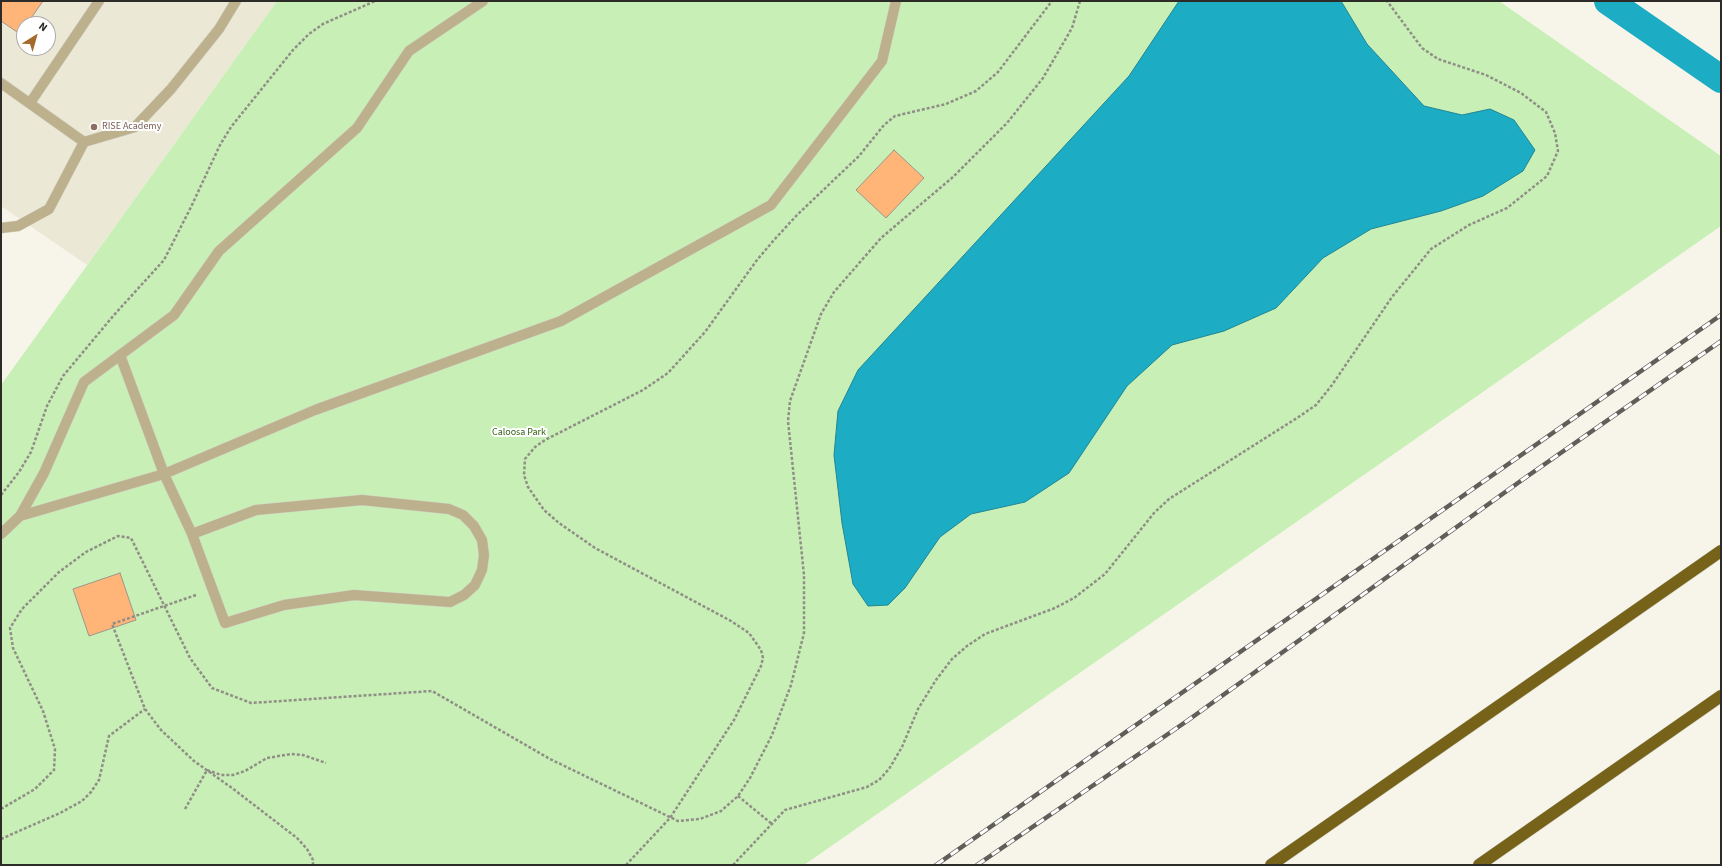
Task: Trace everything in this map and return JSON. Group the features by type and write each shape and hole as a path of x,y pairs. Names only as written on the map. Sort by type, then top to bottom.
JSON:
{"highway":[{"path":"1271,865 1721,551"},
{"path":"1479,865 1721,696"}],"lane":[{"path":"30,103 99,1"},
{"path":"1,228 18,226 50,209 84,142 135,127 171,89 219,29 236,1"},
{"path":"1,534 20,516 44,473 84,382 174,315 219,251 357,128 409,51 483,1"},
{"path":"20,516 164,474 315,410 561,321 770,205 882,61 896,1"},
{"path":"1,83 84,142"},
{"path":"120,355 164,474 192,534 225,623 284,605 354,595 450,602 464,595 475,585 482,570 484,555 482,540 474,526 463,515 449,509 362,500 256,510 192,534"}],"path":[{"path":"1,495 19,472 31,452 47,406 63,376 114,315 164,260 191,207 220,144 231,128 293,50 309,34 323,24 375,1"},
{"path":"626,865 660,831 670,818 734,720 761,666 761,650 749,633 732,621 595,548 559,523 544,510 528,487 524,475 525,459 535,447 545,440 643,390 668,373 705,332 757,260 774,240 796,215 859,156 884,125 895,116 946,104 976,91 998,72 1052,1"},
{"path":"1,809 35,789 54,770 55,749 43,712 13,648 10,628 22,609 59,572 86,552 118,536 131,538 190,658 212,688 251,703 432,691 550,759 670,818 678,821 700,819 721,811 738,796 750,778 772,735 791,685 804,633 804,574 788,421 790,401 821,314 834,292 881,238 953,177 1007,123 1047,72 1072,28 1080,1"},
{"path":"733,865 785,810 867,787 879,780 889,769 902,747 918,709 936,680 952,659 967,646 985,634 1055,608 1074,598 1105,574 1154,513 1169,499 1297,418 1316,404 1332,385 1392,297 1431,249 1469,225 1507,208 1547,176 1558,151 1555,133 1546,112 1521,92 1486,75 1438,59 1422,48 1387,1"},
{"path":"213,590 112,624 145,709 179,748 297,838 308,849 313,865"},
{"path":"1,838 60,813 82,801 91,792 99,780 109,736 145,709"},
{"path":"207,770 221,775 232,775 244,771 266,758 291,754 314,757 326,763"},
{"path":"185,809 207,770"},
{"path":"738,796 772,824"}],"shaded area":[{"name":"RISE Academy","path":"1,1 277,1 87,265 1,206"}],"green space":[{"name":"Caloosa Park","path":"277,1 1499,1 1721,156 1721,226 804,865 1,865 1,385"}],"water":[{"path":"1179,1 1341,1 1367,44 1424,106 1462,115 1490,109 1514,120 1535,150 1523,171 1483,196 1441,211 1371,229 1323,258 1276,308 1224,331 1172,345 1127,386 1069,473 1025,502 971,514 940,537 905,588 888,605 868,606 853,584 842,523 834,455 838,411 858,370 1129,76"}],"building":[{"path":"1,1 43,1 33,16 16,16 16,31 1,21"},
{"path":"894,150 924,178 886,218 856,190"},
{"path":"120,573 136,620 89,636 73,589"}],"waterway":[{"path":"1608,1 1721,79"}],"railway":[{"path":"936,865 1721,315"},
{"path":"977,865 1187,721 1522,480 1721,341"}],"place":[{"name":"RISE Academy","path":"94,127"}]}
